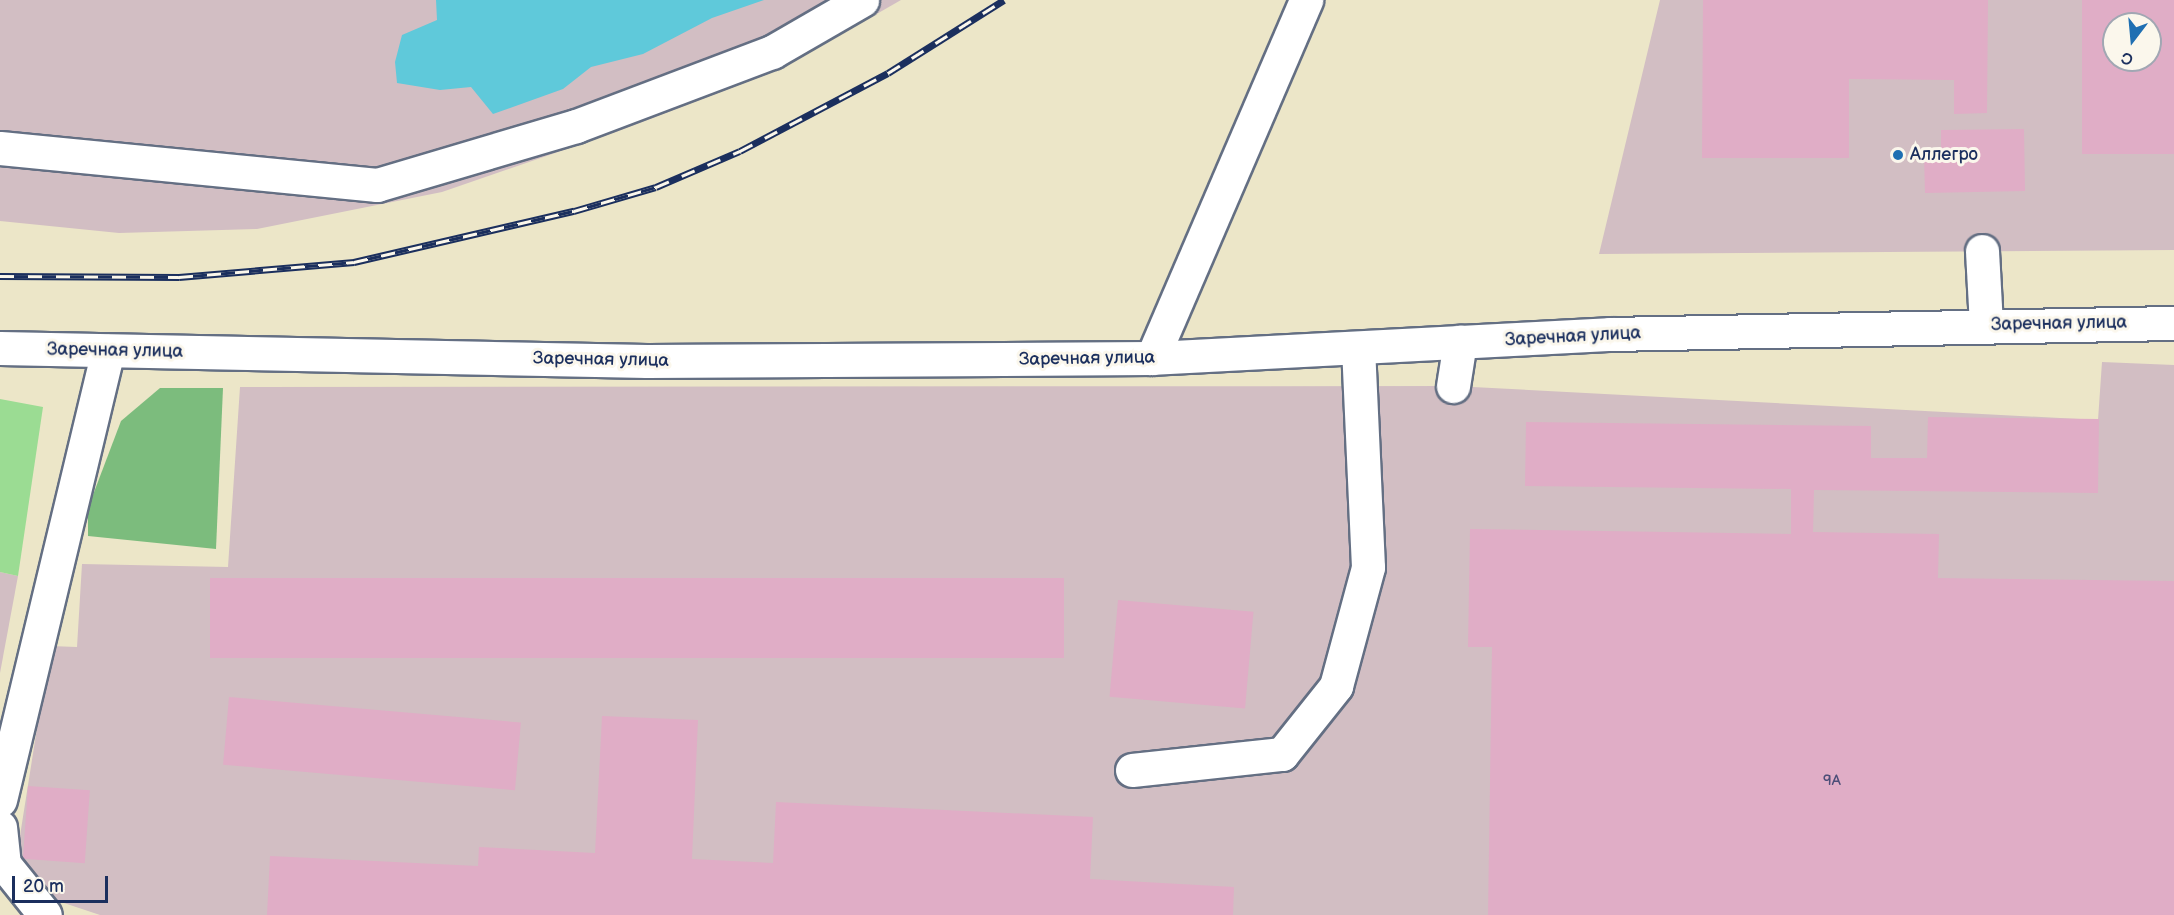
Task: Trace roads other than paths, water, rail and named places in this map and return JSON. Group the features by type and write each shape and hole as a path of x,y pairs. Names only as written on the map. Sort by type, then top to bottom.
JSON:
{"street":[{"path":"0,148 377,185 576,126 772,52 862,0"},
{"path":"1152,358 1306,0"},
{"path":"1982,252 1986,325"},
{"name":"Заречная улица","path":"0,348 646,361 1152,358 1610,334 2174,323"},
{"path":"1452,386 1460,342"},
{"path":"1132,770 1282,754 1336,686 1368,567 1358,348"},
{"path":"0,800 108,351"},
{"path":"0,827 4,864 45,915"}],"water":[{"path":"436,0 764,0 712,18 643,54 591,67 563,89 493,114 471,87 440,90 397,83 395,62 402,35 437,20"}],"railway":[{"path":"0,276 179,277 354,262 574,211 656,187 740,151 888,73 1004,0"}],"place":[{"name":"Аллегро","path":"1898,155"}]}
